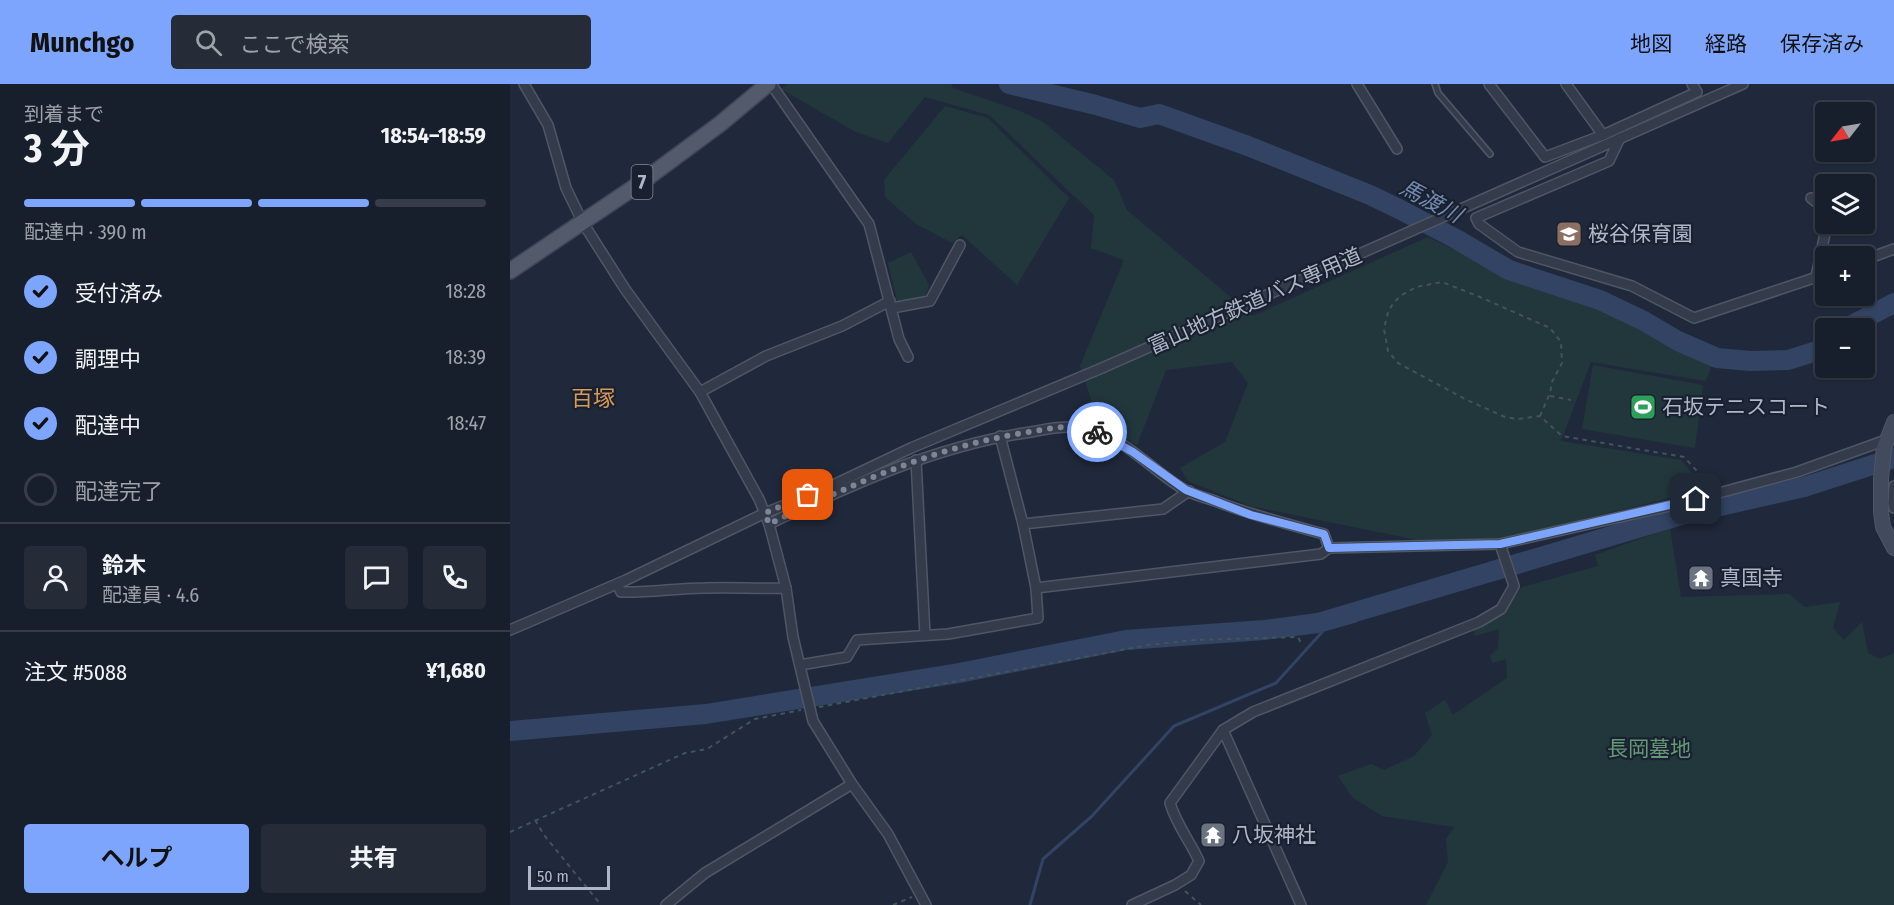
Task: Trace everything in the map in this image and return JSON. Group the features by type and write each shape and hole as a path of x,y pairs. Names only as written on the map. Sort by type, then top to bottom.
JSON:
{"main road":[{"name":"7","path":"510,271 639,184 770,84"},
{"path":"1894,422 1885,444 1881,479 1883,527 1894,548"}],"street":[{"path":"524,84 548,125 566,188 583,223 625,289 699,392 759,499 769,524 786,588 793,637 813,722 852,784 888,834 927,905"},
{"path":"770,84 869,224 899,339 908,357"},
{"path":"1358,84 1396,149"},
{"path":"1489,84 1545,157 1603,135 1698,92 1692,84"},
{"name":"富山地方鉄道バス専用道","path":"510,630 616,584 765,513 829,487 911,448 1102,368 1743,84"},
{"path":"1570,85 1603,135"},
{"path":"1620,138 1609,161 1476,218 1479,224 1518,252 1632,286 1694,318 1815,278"},
{"path":"1810,198 1815,202"},
{"path":"699,392 766,356 891,305 930,301 960,245"},
{"path":"1875,256 1894,249"},
{"path":"769,524 836,492 916,460 1000,436 1068,426 1091,429 1105,436 1133,452 1189,491 1251,515 1324,534 1329,548"},
{"path":"800,664 847,657 857,640 948,634 1038,618 1023,524 1000,436"},
{"path":"1035,588 1321,554 1329,548 1500,544 1674,505 1797,472 1885,444"},
{"path":"916,460 925,635"},
{"path":"1894,486 1894,508"},
{"path":"1023,524 1162,509 1189,491"},
{"path":"1132,905 1191,875 1199,861 1173,816 1170,803 1223,730 1253,712 1479,622 1501,609 1514,586 1500,544"},
{"path":"616,584 621,592 645,593 705,588 786,588"},
{"path":"1223,730 1301,905"},
{"path":"666,905 705,873 852,784"}],"lane":[{"path":"1436,84 1438,93 1490,154"}],"path":[{"path":"1442,282 1551,328 1561,342 1562,363 1552,382 1549,396 1540,416 1518,419 1505,417 1467,400 1398,363 1388,351 1384,329 1388,312 1402,295 1416,287 1442,282"},
{"path":"1549,396 1571,400"},
{"path":"1540,416 1562,436 1684,457 1717,493"},
{"path":"510,832 685,753 707,749 755,719 809,706 1148,645 1194,640 1298,637 1301,643"},
{"path":"535,820 544,835 601,905"},
{"path":"1176,884 1201,905"},
{"path":"892,905 921,893"}],"green space":[{"path":"788,84 951,84 953,88 1020,111 1043,122 1114,180 1127,210 1253,316 1428,237 1510,277 1590,301 1713,362 1706,381 1591,362 1561,441 1681,460 1706,489 1502,539 1417,540 1250,506 1188,481 1180,468 1225,442 1248,383 1232,362 1166,370 1137,445 1099,423 1080,366 1124,260 1091,248 1094,215 989,115 925,97 888,143 854,131 781,89"},
{"path":"945,106 988,118 1069,198 1017,285 962,235 952,243 916,224 885,197 884,180"},
{"path":"911,252 929,285 925,297 898,304 888,263"},
{"name":"石坂テニスコート","path":"1593,365 1703,385 1695,448 1582,429"},
{"name":"長岡墓地","path":"1670,528 1681,597 1789,594 1805,607 1840,602 1833,628 1844,640 1862,622 1868,653 1880,659 1894,653 1894,905 1426,905 1448,862 1446,839 1454,827 1382,816 1352,797 1338,776 1371,764 1384,770 1414,756 1432,735 1425,713 1445,700 1453,715 1507,678 1506,659 1492,663 1490,656 1498,648 1499,629 1475,636 1474,628 1506,610 1522,587 1598,566 1595,555"}],"waterway":[{"name":"馬渡川","path":"1009,84 1140,118 1159,114 1248,146 1370,195 1456,239 1509,270 1600,300 1644,321 1678,341 1717,358 1750,361 1788,360 1815,351"},
{"name":"馬渡川","path":"1865,318 1894,303"},
{"path":"510,731 706,714 959,673 1126,640 1264,630 1318,623 1685,514 1804,487 1894,458"},
{"path":"1030,905 1043,859 1092,816 1174,726 1276,683 1324,630 1356,621 1354,611"}],"way so far":[{"path":"808,495 765,513 769,524 836,492 916,460 1000,436 1068,426 1097,432"}],"place":[{"name":"桜谷保育園","path":"1569,234"},
{"name":"石坂テニスコート","path":"1643,407"},
{"name":"真国寺","path":"1701,578"},
{"name":"八坂神社","path":"1213,835"}],"district":[{"name":"百塚","path":"593,398"}],"route":[{"path":"1097,432 1133,452 1186,490 1251,515 1324,534 1329,548 1500,544 1696,499"}]}
